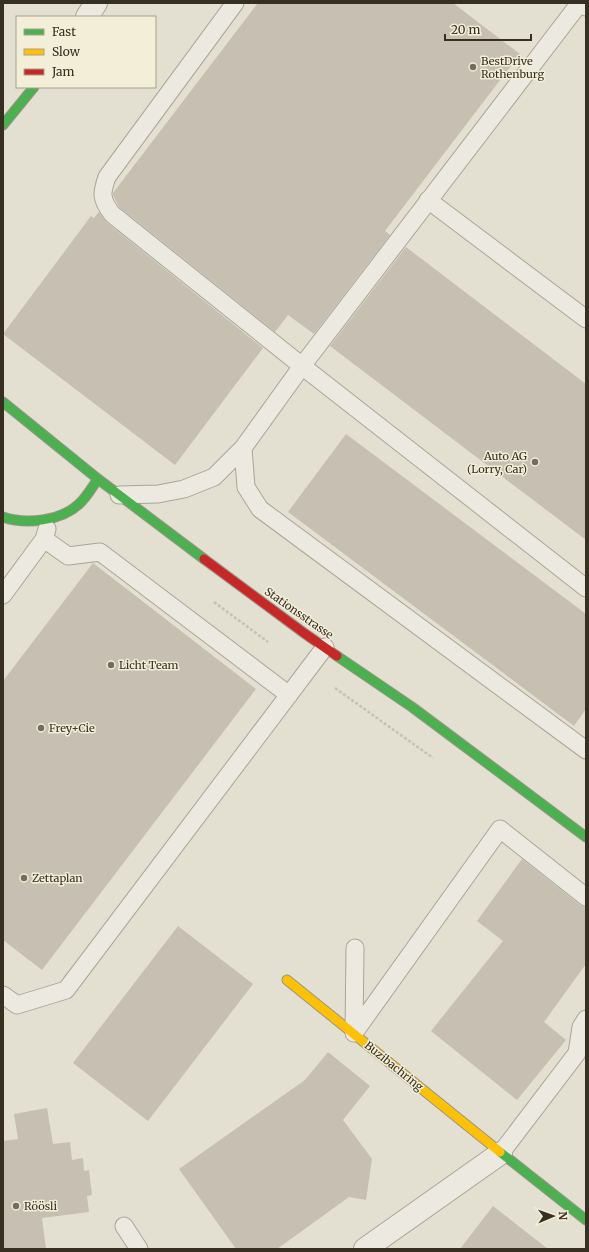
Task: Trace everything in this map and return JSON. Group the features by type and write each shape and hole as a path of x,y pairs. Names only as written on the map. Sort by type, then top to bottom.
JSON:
{"main road":[{"path":"3,125 11,108 33,88"},
{"name":"Stationsstrasse","path":"3,402 98,479 210,564 325,647 412,707 586,837"},
{"path":"3,517 21,522 52,518 78,505 98,479"},
{"name":"Buzibachring","path":"287,980 501,1154 586,1220"}],"street":[{"path":"88,16 96,3"},
{"path":"365,1249 501,1154"}],"lane":[{"path":"235,3 107,177 103,188 102,198 112,214 302,366 586,588"},
{"path":"119,495 158,494 184,489 214,477 243,448 302,366 428,200 581,5"},
{"path":"428,200 586,318"},
{"path":"243,448 246,486 260,509 586,750"},
{"path":"3,595 44,538 52,518"},
{"path":"44,538 68,556 100,552 289,695"},
{"path":"3,995 17,1005 66,990 325,647"},
{"path":"354,1033 500,829 516,840 586,897"},
{"path":"354,1033 355,948"},
{"path":"501,1154 577,1053 581,1027 586,1019"},
{"path":"124,1226 139,1249"}],"building":[{"path":"258,3 453,3 520,54 385,231 390,235 314,334 288,315 275,332 119,207 113,195 113,193"},
{"path":"99,212 106,222 263,348 175,465 3,334 91,216 94,218"},
{"name":"Auto AG (Lorry, Car)","path":"406,247 586,384 586,540 330,346"},
{"path":"346,434 586,614 586,709 574,726 288,512"},
{"path":"93,563 256,689 42,970 3,940 3,681"},
{"path":"522,859 580,905 586,907 586,964 544,1022 566,1040 517,1100 431,1031 503,941 477,921"},
{"path":"178,926 253,984 148,1121 73,1063"},
{"path":"328,1052 370,1086 343,1120 372,1159 366,1200 349,1197 277,1249 236,1249 179,1169 305,1080"},
{"path":"47,1108 53,1144 70,1142 72,1160 83,1158 84,1171 89,1170 92,1195 87,1196 89,1212 42,1218 46,1249 3,1249 3,1141 18,1139 14,1114"},
{"path":"493,1206 548,1249 460,1249"}],"traffic: fast":[{"path":"3,125 33,88"},
{"path":"3,402 98,479 204,559"},
{"path":"3,517 22,521 53,518 72,510 79,504 98,479"},
{"path":"337,656 412,707 586,837"},
{"path":"500,1152 586,1220"}],"traffic: slow":[{"path":"287,980 500,1152"}],"traffic: jam":[{"path":"204,559 337,656"}],"place":[{"name":"BestDrive Rothenburg","path":"473,67"},
{"name":"Auto AG (Lorry, Car)","path":"535,462"},
{"name":"Licht Team","path":"111,665"},
{"name":"Frey+Cie","path":"41,728"},
{"name":"Zettaplan","path":"24,878"},
{"name":"Röösli","path":"16,1206"}]}
